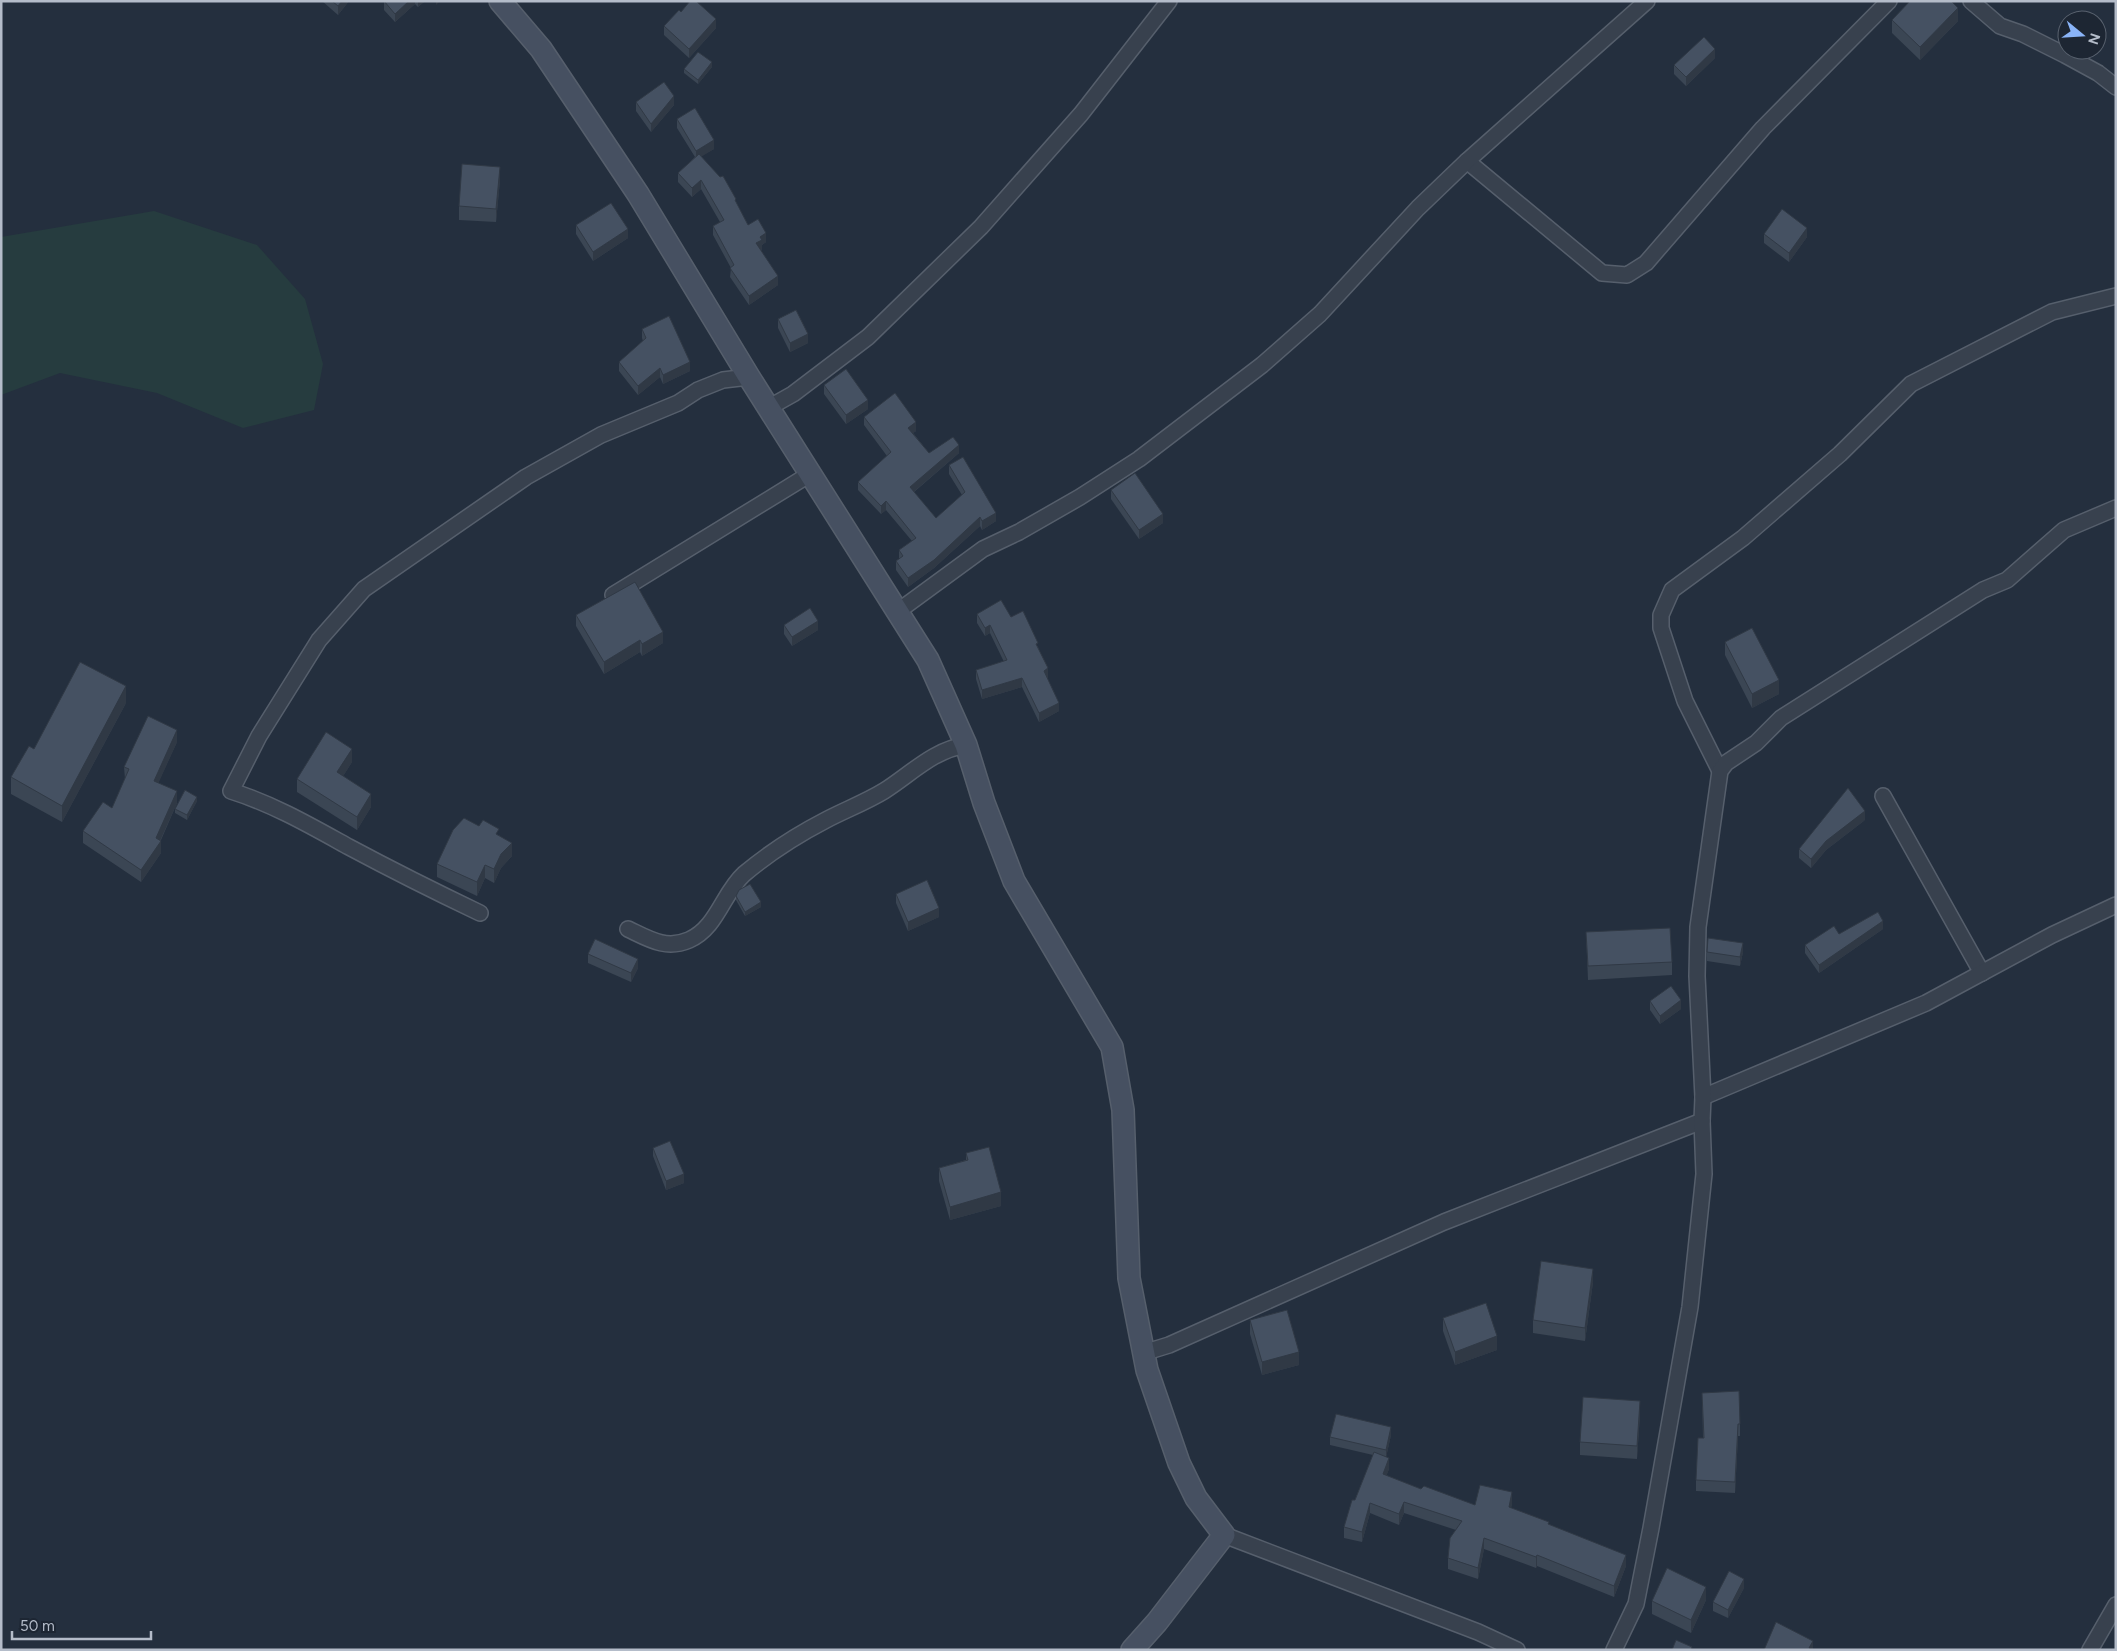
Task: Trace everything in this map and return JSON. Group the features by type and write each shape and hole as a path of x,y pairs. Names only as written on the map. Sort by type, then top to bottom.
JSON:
{"main road":[{"path":"500,1 541,49 638,194 768,408 928,660 966,745 984,803 1014,882 1112,1047 1123,1110 1129,1278 1143,1353 1147,1370 1180,1463 1196,1498 1224,1534 1157,1622 1132,1650"}],"street":[{"path":"768,408 793,394 868,337 981,227 1082,114 1169,1"},
{"path":"897,612 982,549 1019,532 1080,498 1139,459 1262,365 1320,314 1418,208 1467,161 1647,1"},
{"path":"1467,161 1602,273 1627,274 1646,263 1763,128 1889,1"},
{"path":"1971,1 2000,26 2023,34 2065,55 2098,73 2116,87"},
{"path":"1720,771 1685,701 1661,628 1661,615 1672,590 1743,538 1840,454 1911,384 2052,312 2116,296"},
{"path":"480,913 418,884 293,817 252,797 231,791 259,736 319,640 364,589 526,477 601,435 678,403 698,390 723,380 749,377"},
{"path":"599,603 810,474"},
{"path":"1614,1650 1636,1604 1652,1528 1690,1307 1704,1174 1698,927 1720,771 1726,763 1756,743 1781,718 1983,590 2007,580 2064,530 2116,508"},
{"path":"628,929 662,944 676,944 691,939 703,931 717,914 732,886 756,865 784,845 825,820 883,791 927,760 952,747 966,745"},
{"path":"1883,796 1982,974"},
{"path":"1703,1097 1926,1004 2052,935 2116,905"},
{"path":"1143,1353 1169,1345 1444,1222 1702,1121"},
{"path":"1224,1534 1478,1632 1517,1650"},
{"path":"2090,1650 2116,1605"}],"green space":[{"path":"154,211 257,245 305,299 323,364 314,410 243,428 157,393 60,373 1,395 1,237"}],"building":[{"path":"332,1 342,1 338,6"},
{"path":"384,1 409,1 395,14"},
{"path":"690,1 696,1 716,19 689,49 664,26 679,10 681,12"},
{"path":"1910,1 1951,1 1958,8 1920,47 1892,20"},
{"path":"1704,37 1715,49 1686,77 1674,65"},
{"path":"698,52 712,62 698,80 684,69"},
{"path":"664,82 674,96 651,124 636,102"},
{"path":"695,108 714,140 696,151 677,119"},
{"path":"699,154 720,177 723,176 748,225 758,219 766,233 760,237 762,240 756,243 778,276 749,296 730,268 734,265 713,226 724,220 701,180 692,188 678,173"},
{"path":"462,164 500,167 496,209 459,206"},
{"path":"611,203 628,229 593,252 576,225"},
{"path":"1782,209 1807,228 1789,253 1764,234"},
{"path":"796,310 808,334 790,343 778,319"},
{"path":"669,316 690,362 663,375 660,368 638,386 619,362 646,338 642,329"},
{"path":"846,369 868,400 846,415 824,385"},
{"path":"895,393 916,422 908,428 929,453 953,437 959,445 910,487 936,518 965,492 949,465 963,457 996,513 982,521 980,517 934,560 908,578 896,561 903,556 899,550 916,538 886,501 881,506 858,482 891,452 864,417"},
{"path":"1135,473 1163,514 1139,530 1111,490"},
{"path":"635,582 663,632 642,644 640,640 604,662 576,615"},
{"path":"1001,600 1011,617 1023,611 1048,668 1044,671 1059,703 1039,713 1022,678 982,690 976,670 1007,660 990,625 985,628 977,614"},
{"path":"810,608 818,621 792,637 784,625"},
{"path":"1752,628 1779,680 1752,694 1725,642"},
{"path":"80,662 126,686 62,806 11,777 29,746 34,749"},
{"path":"148,716 177,730 154,781 177,791 156,838 161,841 141,870 83,831 103,802 112,808 129,769 124,767"},
{"path":"326,732 352,749 337,772 371,794 357,817 297,779"},
{"path":"1848,788 1865,811 1826,841 1811,859 1799,849"},
{"path":"185,790 197,797 187,815 175,809"},
{"path":"464,818 479,826 483,820 499,829 496,834 512,843 501,854 494,869 485,865 477,882 437,864 453,830"},
{"path":"927,880 939,908 908,922 896,894"},
{"path":"750,884 761,902 745,912 736,896 739,890"},
{"path":"1878,912 1883,921 1819,965 1805,945 1834,926 1839,934"},
{"path":"1670,928 1672,962 1588,966 1586,932"},
{"path":"1708,938 1743,943 1740,957 1707,952"},
{"path":"595,939 638,959 631,973 588,954"},
{"path":"1671,986 1681,1000 1660,1016 1650,1001"},
{"path":"670,1141 684,1174 666,1181 653,1148"},
{"path":"989,1147 1001,1192 950,1207 939,1168 968,1160 966,1153"},
{"path":"1541,1261 1593,1269 1585,1328 1533,1320"},
{"path":"1486,1303 1497,1336 1455,1352 1443,1318"},
{"path":"1287,1310 1299,1352 1262,1362 1250,1320"},
{"path":"1739,1391 1740,1424 1738,1424 1735,1482 1696,1480 1698,1438 1704,1438 1702,1393"},
{"path":"1583,1397 1640,1401 1637,1446 1580,1442"},
{"path":"1336,1414 1391,1427 1386,1450 1330,1437"},
{"path":"1374,1452 1389,1458 1383,1474 1421,1489 1424,1486 1475,1505 1480,1485 1512,1492 1509,1507 1626,1555 1614,1586 1537,1555 1536,1557 1484,1538 1478,1568 1448,1558 1450,1538 1462,1521 1404,1502 1399,1514 1370,1503 1362,1532 1344,1527 1352,1500 1355,1500"},
{"path":"1667,1568 1706,1587 1691,1620 1652,1601"},
{"path":"1729,1571 1744,1579 1728,1610 1713,1602"},
{"path":"1776,1622 1813,1641 1809,1648 1814,1650 1764,1650"},
{"path":"1676,1640 1692,1647 1691,1650 1672,1650"}]}
